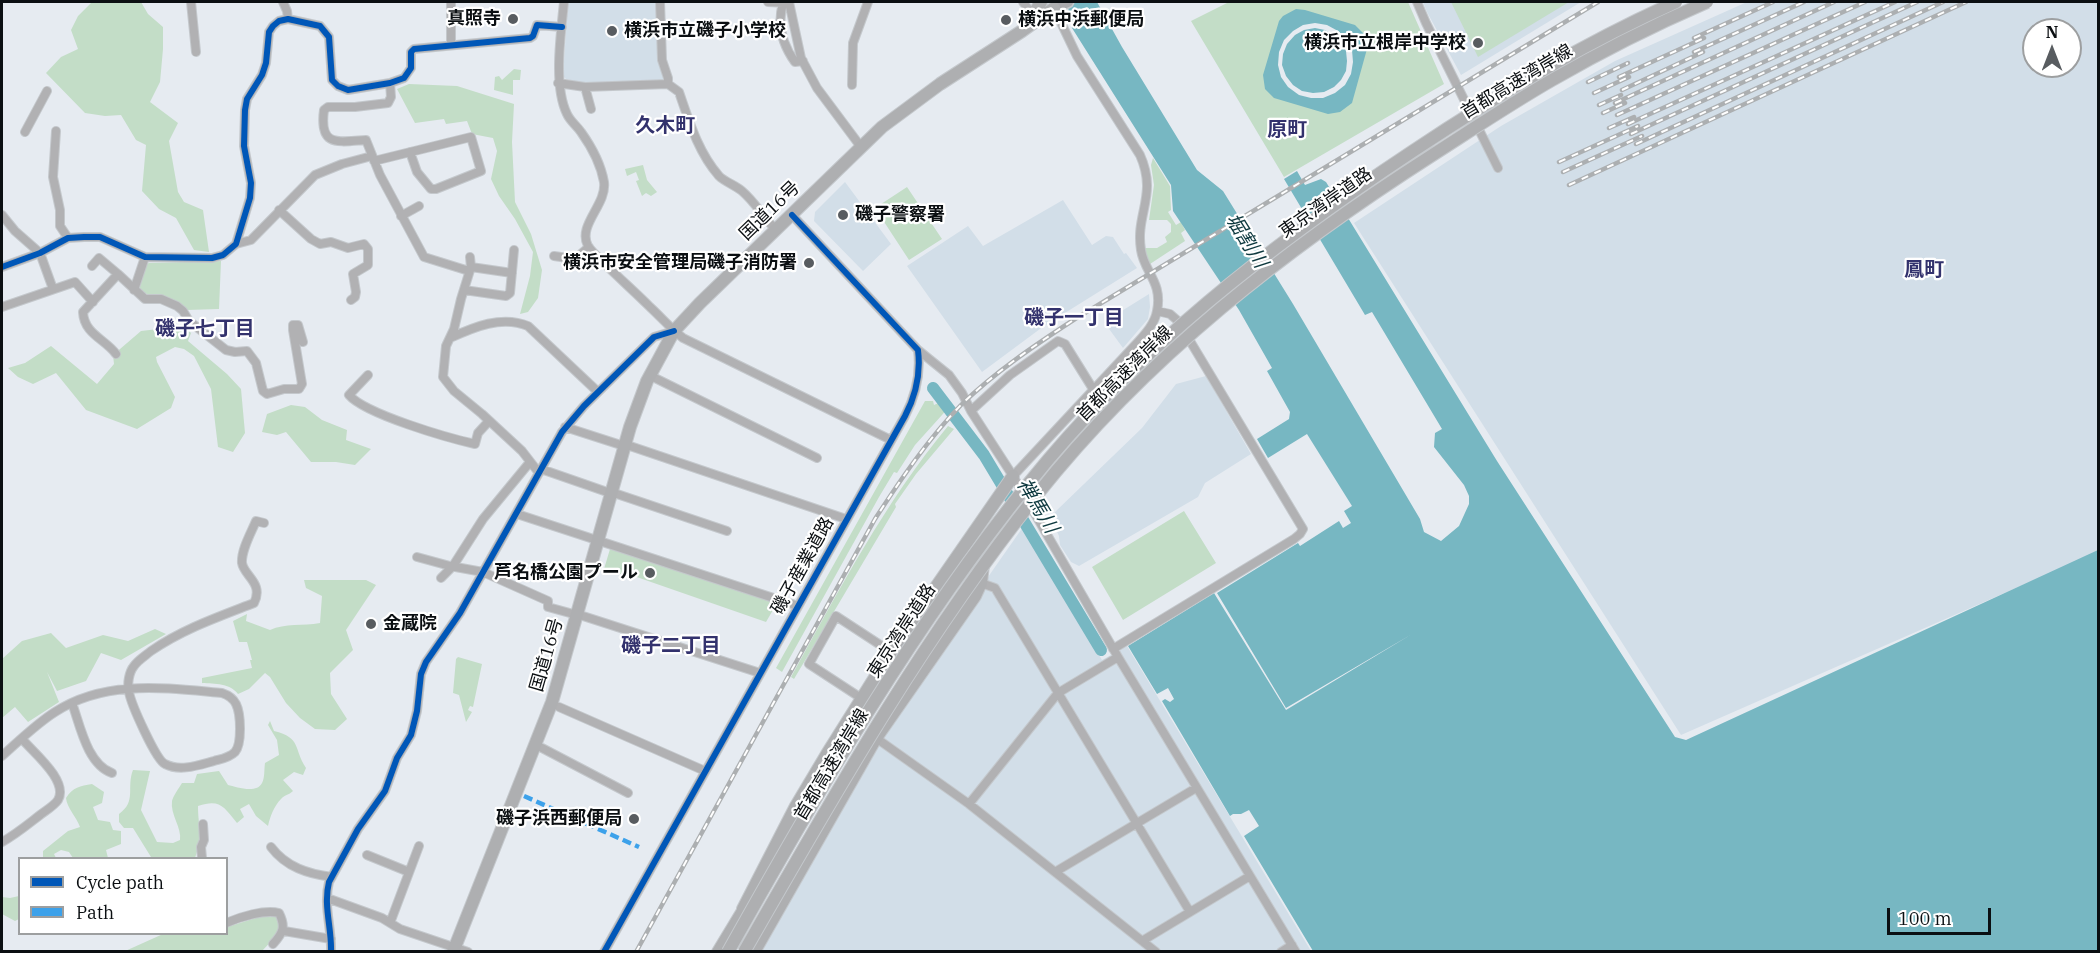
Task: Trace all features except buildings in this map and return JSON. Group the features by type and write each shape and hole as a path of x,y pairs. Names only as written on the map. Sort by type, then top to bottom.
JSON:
{"highway":[{"name":"国道16号","path":"1036,20 1041,2"},
{"name":"首都高速湾岸線","path":"728,951 825,783 938,604 1030,482 1106,395 1207,301 1260,259 1377,175 1461,119 1571,54 1676,2"},
{"name":"東京湾岸道路","path":"743,909 952,588 1040,473 1144,360 1206,304 1253,267 1404,159 1473,114 1572,56 1622,29 1682,2"},
{"name":"東京湾岸道路","path":"771,922 827,803 888,701 950,607 1021,510 1070,452 1158,360 1257,274 1360,199 1470,127 1559,73 1700,2"},
{"name":"首都高速湾岸線","path":"744,951 905,678 951,610 1044,486 1115,406 1221,307 1318,232 1386,185 1550,81 1649,28 1707,2"},
{"name":"国道16号","path":"460,950 544,725 580,616 646,381 674,331 700,303 891,121 940,84 1060,4"},
{"name":"国道16号","path":"627,446 655,378 657,363"},
{"name":"東京湾岸道路","path":"718,951 743,909 796,806 861,699 1013,476"},
{"name":"東京湾岸道路","path":"754,951 876,738 975,596 981,583 990,509"},
{"name":"東京湾岸道路","path":"918,613 947,586 957,585 961,591 950,630"},
{"name":"国道16号","path":"460,950 559,707 580,616"}],"street":[{"path":"191,2 196,52"},
{"path":"283,2 288,19"},
{"path":"451,2 451,45"},
{"path":"564,2 558,83 560,97 567,116 582,133 592,152 604,183 603,194 586,229 585,237 589,248 683,338 891,440"},
{"path":"660,2 662,60 668,84"},
{"path":"768,2 787,2"},
{"path":"787,2 803,61 817,88 864,145"},
{"path":"787,2 779,19 787,51 795,62 803,61"},
{"path":"852,85 853,43 868,2"},
{"path":"1023,2 1036,20"},
{"path":"1418,2 1439,51 1498,168"},
{"path":"1013,476 1146,333 1157,311 1156,284 1141,251 1140,237 1148,185 1146,172 1140,155 1077,56 1060,4"},
{"path":"2,267 40,253 68,238 100,237 145,257 212,258 228,252 236,244 251,191 244,146 244,110 247,99 262,75 266,63 269,32 279,21 288,19 320,26 325,30 329,37 332,80 338,86 348,90 390,83 404,78 408,74 412,62 411,51 414,49 530,38 535,33 537,25 562,27"},
{"path":"390,83 391,97 388,103 328,107 324,110 322,124 327,138 337,142 366,140 401,216 424,257 470,269 512,273"},
{"path":"558,83 585,87 668,84 679,92 700,150 708,162 721,178 745,193 776,230"},
{"path":"585,87 591,109"},
{"path":"25,132 47,91"},
{"path":"56,131 53,177 60,210 60,226 68,238"},
{"path":"236,244 251,240 315,175 342,164 410,152 471,137 481,171 436,189 430,189 417,172 410,152"},
{"path":"401,216 419,206"},
{"path":"279,210 311,239 320,244 331,242 348,248 364,244 368,249 368,265 353,274 356,292 355,297 351,300"},
{"path":"2,215 15,231 40,253 52,289"},
{"path":"792,215 918,350 949,375 974,408 983,427"},
{"path":"554,256 576,259 589,248"},
{"path":"464,290 506,296 510,293 514,250"},
{"path":"134,290 145,257"},
{"path":"470,257 470,269 456,323 446,346 443,377 454,391 522,451 540,471 727,531"},
{"path":"92,266 99,258 145,299 160,299 177,306 189,321 226,350 247,351 256,363 263,391 267,394 284,389 299,389 302,384 293,325 298,325 303,342"},
{"path":"116,354 87,327 83,312 118,274"},
{"path":"2,307 75,282 93,302"},
{"path":"1113,649 1294,539 1303,529 1178,321 1170,314 1157,311"},
{"path":"450,338 484,324 521,323 528,326 598,392"},
{"path":"331,951 327,891 332,877 367,815 385,791 397,758 411,735 417,711 421,674 426,662 460,613 565,427 654,336 674,331"},
{"path":"974,408 1010,375 1058,341 1065,344 1093,390"},
{"name":"磯子産業道路","path":"604,951 911,404 916,391 920,361 918,350"},
{"path":"368,375 349,394 355,401 396,421 475,444 478,433 489,421"},
{"path":"655,378 817,458"},
{"path":"962,393 1113,649 1294,948 1281,951"},
{"path":"565,427 846,519"},
{"path":"441,578 453,566 483,519 530,462"},
{"path":"517,514 798,606"},
{"path":"2,756 56,711 72,702 128,688 159,687 222,693 229,696 238,709 240,736 234,753 193,767 164,764 156,756 131,700 128,688 129,676 133,666 165,642 193,627 254,603 256,599 255,581 243,566 244,552 256,521 264,523"},
{"path":"417,557 483,572 548,601 548,607 760,673"},
{"path":"981,583 995,588 998,592 1190,912"},
{"path":"861,699 809,664 836,616 891,652"},
{"path":"969,804 1058,693 1118,657"},
{"path":"72,702 84,739 94,758 104,770 112,773"},
{"path":"559,707 705,771"},
{"path":"876,738 969,804 1156,951"},
{"path":"2,842 12,837 54,804 60,794 56,777 22,739"},
{"path":"542,748 628,793"},
{"path":"1055,872 1197,788"},
{"path":"202,857 203,824"},
{"path":"390,923 419,846"},
{"path":"272,847 279,858 309,874 332,877"},
{"path":"367,855 409,872"},
{"path":"1142,941 1250,876"},
{"path":"327,898 382,918 400,929 460,950"},
{"path":"228,922 243,917 279,913 284,931 273,944"},
{"path":"284,931 331,939"}],"shaded area":[{"name":"横浜市立磯子小学校","path":"568,2 658,2 665,78 663,81 583,83 566,79 563,76"},
{"name":"横浜市立根岸中学校","path":"1423,2 1581,2 1461,75"},
{"path":"1747,2 2098,2 2098,552 1681,735 1354,223 1501,126 1615,61"},
{"path":"845,182 891,244 863,271 814,221 815,212"},
{"path":"1063,200 1092,245 1106,236 1113,237 1137,268 1044,326 982,372 907,266 968,226 983,246"},
{"path":"1149,294 1148,319 1123,348 1104,322"},
{"path":"1206,376 1251,454 1205,483 1198,497 1079,566 1071,562 1060,545 1053,523 1055,512 1142,428 1176,384"},
{"path":"1023,527 1102,660 1127,646 1311,951 760,952 870,757 960,617"}],"green space":[{"path":"92,2 141,2 148,14 163,27 160,82 150,102 178,123 169,141 178,192 184,202 203,210 209,252 194,250 176,218 159,209 142,191 146,145 136,140 121,115 105,116 85,113 46,73 61,57 78,49 71,30 78,16"},
{"path":"1229,2 1408,2 1444,84 1284,177 1191,21"},
{"path":"1451,2 1569,2 1478,57"},
{"path":"514,69 521,70 520,80 513,80 513,95 494,90 495,77 499,76 502,80"},
{"path":"409,84 457,86 514,104 512,142 515,202 531,234 542,270 538,298 528,312 520,314 530,276 533,252 491,179 497,151 493,138 472,134 467,121 446,124 444,119 415,123 397,89"},
{"path":"1153,158 1170,186 1171,210 1168,212 1176,225 1181,222 1185,230 1181,233 1185,241 1150,264 1145,248 1157,248 1167,242 1165,237 1171,232 1171,224 1167,220 1149,220 1154,185 1151,165"},
{"path":"643,165 647,180 657,192 651,196 646,193 642,196 636,181 639,180 636,172 627,176 625,169"},
{"path":"907,187 942,239 909,260 875,208"},
{"path":"221,261 219,309 187,310 176,301 139,290 146,264"},
{"path":"184,326 191,333 188,341 241,389 245,433 233,452 218,447 211,389 194,356 184,349 175,347 156,357 175,397 171,408 137,429 86,410 56,373 33,384 18,377 8,368 25,363 51,346 97,384 114,364 113,355 141,331"},
{"path":"947,399 951,405 915,445 897,473 894,472 782,672 776,668 925,401 933,401 934,405"},
{"path":"291,405 305,407 322,420 347,430 346,440 371,449 355,465 311,462 286,432 277,435 262,432 267,414"},
{"path":"948,426 954,429 916,474 895,504 896,507 794,679 791,677 864,547 904,485"},
{"path":"1184,511 1216,563 1123,620 1092,567"},
{"path":"610,549 777,603 766,622 628,574 626,576 604,569"},
{"path":"304,580 366,580 376,585 346,630 353,650 330,673 331,694 347,719 335,730 315,729 300,718 286,703 270,677 265,673 249,689 238,694 227,686 202,683 202,678 252,668 247,642 239,642 233,621 247,614 246,621 270,630 320,623 322,596 306,588"},
{"path":"155,629 166,634 121,660 101,653 86,681 57,691 47,672 59,702 28,722 15,707 2,718 2,659 22,641 51,633 66,648 103,635 128,641"},
{"path":"458,657 482,664 473,707 470,706 468,710 472,712 466,722 459,695 453,693"},
{"path":"270,721 274,731 293,741 306,768 303,775 294,772 283,780 293,791 279,802 268,826 256,816 249,804 240,809 244,817 237,823 220,806 205,804 198,806 200,837 195,857 151,857 133,828 124,828 119,822 119,814 128,804 133,770 150,771 141,810 157,842 173,843 180,840 172,801 182,783 194,783 197,774 219,771 228,785 246,789 259,786 264,779 265,763 279,755 277,740 268,725"},
{"path":"92,784 104,792 102,803 93,807 98,820 110,822 113,830 121,831 121,844 106,850 108,857 72,857 69,852 61,850 54,854 56,857 43,857 43,851 68,831 80,827 66,798 71,791"},
{"path":"18,896 18,920 15,921 2,914 2,897"},
{"path":"278,915 279,933 262,951 123,952 161,935 228,935 228,927 259,917"}],"water":[{"name":"堀割川","path":"1067,2 1097,2 1197,170 1223,191 1293,304 1420,519 1424,532 1441,541 1459,526 1469,504 1469,496 1464,485 1434,447 1435,433 1442,429 1372,312 1365,315 1284,179 1297,171 1305,185 1321,179 1326,182 1497,461 1675,737 1686,740 2098,550 2098,951 1313,951 1244,836 1259,826 1249,810 1230,816 1162,701 1165,699 1170,702 1174,699 1168,688 1157,694 1128,646 1214,593 1286,710 1412,634 1286,708 1217,593 1298,543 1300,546 1339,521 1343,528 1351,523 1344,511 1352,506 1307,434 1268,458 1257,439 1289,419 1290,412 1267,371 1272,368 1239,310 1173,211 1171,185 1072,28"},
{"path":"1296,9 1355,25 1365,35 1367,49 1352,103 1340,112 1328,114 1274,98 1265,89 1263,75 1279,21"}],"pier":[{"path":"1315,23 1327,25 1346,39 1352,50 1351,74 1345,85 1335,93 1323,98 1299,95 1288,87 1281,77 1278,65 1279,52 1284,40 1303,25","holes":["1315,28 1334,35 1346,51 1346,71 1334,87 1324,92 1302,91 1286,76 1282,65 1283,54 1287,44 1295,35"]}],"waterway":[{"name":"禅馬川","path":"933,388 984,455 1101,650"}],"railway":[{"path":"636,952 875,519 926,445 961,405 1001,370 1075,319 1598,2"},
{"path":"1694,38 1773,2"},
{"path":"1694,52 1804,2"},
{"path":"1615,103 1834,2"},
{"path":"1617,115 1865,2"},
{"path":"1628,124 1895,2"},
{"path":"1631,134 1917,2"},
{"path":"1636,144 1943,2"},
{"path":"1569,185 1966,2"},
{"path":"1619,77 1704,38"},
{"path":"1622,90 1703,52"},
{"path":"1588,82 1628,63"},
{"path":"1594,93 1629,77"},
{"path":"1599,105 1621,95"},
{"path":"1603,113 1625,103"},
{"path":"1609,128 1634,117"},
{"path":"1559,162 1638,126"},
{"path":"1563,172 1642,136"}],"marked path":[{"path":"524,796 639,847"}],"cycle path":[{"path":"2,267 40,253 68,238 100,237 145,257 212,258 223,255 236,244 250,198 251,183 244,146 247,99 262,75 266,63 269,32 279,21 288,19 320,26 329,37 332,80 338,86 348,90 390,83 404,78 411,68 411,52 414,49 530,38 537,25 562,27"},
{"path":"604,952 905,416 915,392 919,367 918,350 792,215"},
{"path":"331,952 327,908 329,882 358,829 385,791 397,758 411,735 417,711 421,674 426,662 460,613 562,432 584,406 654,337 674,331"}],"place":[{"name":"真照寺","path":"513,19"},
{"name":"横浜中浜郵便局","path":"1006,20"},
{"name":"横浜市立磯子小学校","path":"612,31"},
{"name":"横浜市立根岸中学校","path":"1478,43"},
{"name":"磯子警察署","path":"843,215"},
{"name":"横浜市安全管理局磯子消防署","path":"809,263"},
{"name":"芦名橋公園プール","path":"650,573"},
{"name":"金蔵院","path":"371,624"},
{"name":"磯子浜西郵便局","path":"634,819"}],"district":[{"name":"久木町","path":"665,126"},
{"name":"原町","path":"1287,130"},
{"name":"鳳町","path":"1924,270"},
{"name":"磯子一丁目","path":"1074,318"},
{"name":"磯子七丁目","path":"205,329"},
{"name":"磯子二丁目","path":"671,646"}]}
